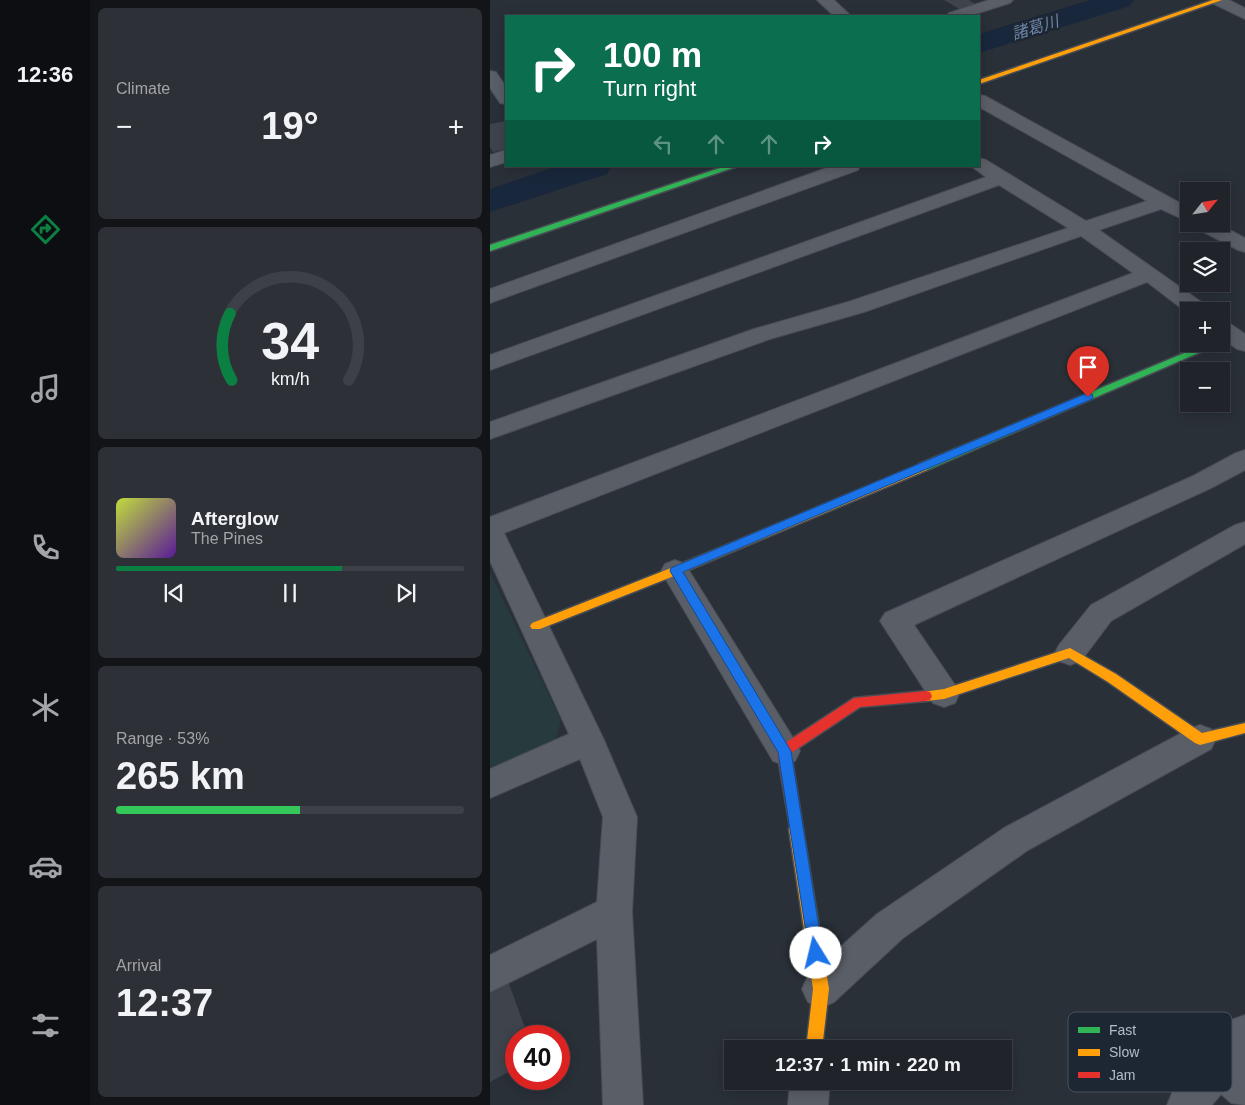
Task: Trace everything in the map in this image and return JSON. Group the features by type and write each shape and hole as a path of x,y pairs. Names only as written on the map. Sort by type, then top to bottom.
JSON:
{"street":[{"path":"825,0 842,15"},
{"path":"957,15 1005,0"},
{"path":"980,82 1218,0 1245,14"},
{"path":"490,76 505,98"},
{"path":"980,101 1180,211"},
{"path":"490,161 505,156"},
{"path":"980,165 1084,229 1188,302"},
{"path":"490,248 731,167"},
{"path":"490,296 847,167"},
{"path":"490,363 1000,178"},
{"path":"490,431 762,334 856,307 1162,202"},
{"path":"1218,232 1245,246"},
{"path":"623,1105 614,912 620,817 588,740 490,530 1149,274"},
{"path":"536,626 676,571 1194,352"},
{"path":"944,694 895,621 1202,482 1245,459"},
{"path":"784,751 858,702 944,694 1070,653 1101,613 1245,532"},
{"path":"676,571 784,751 821,990 815,1040"},
{"path":"1070,653 1112,678 1200,739"},
{"path":"821,990 890,926 1016,839 1200,739 1245,728"},
{"path":"490,784 588,740"},
{"path":"490,974 614,912"},
{"path":"1232,1077 1245,1034"},
{"path":"808,1105 809,1090"},
{"path":"1187,1105 1208,1092"}],"green space":[{"path":"490,573 561,720 555,741 490,771"}],"building":[{"path":"944,0 969,0 978,6 961,10"},
{"path":"505,121 505,149 493,152 490,147 490,124"},
{"path":"508,981 524,1025 505,1025 505,1074 490,1082 490,990"}],"waterway":[{"name":"諸葛川","path":"980,44 1120,0"},
{"name":"諸葛川","path":"490,201 591,167"}],"traffic: fast":[{"path":"490,248 731,167"},
{"path":"923,467 1195,352"}],"traffic: slow":[{"path":"980,82 1219,0"},
{"path":"536,626 675,571 923,467"},
{"path":"926,696 944,694 1070,653 1112,678 1200,739 1245,728"},
{"path":"796,829 821,989 815,1040"}],"traffic: jam":[{"path":"796,829 784,751 858,702 926,696"}],"route":[{"path":"816,953 784,751 676,571 1088,397"}]}
